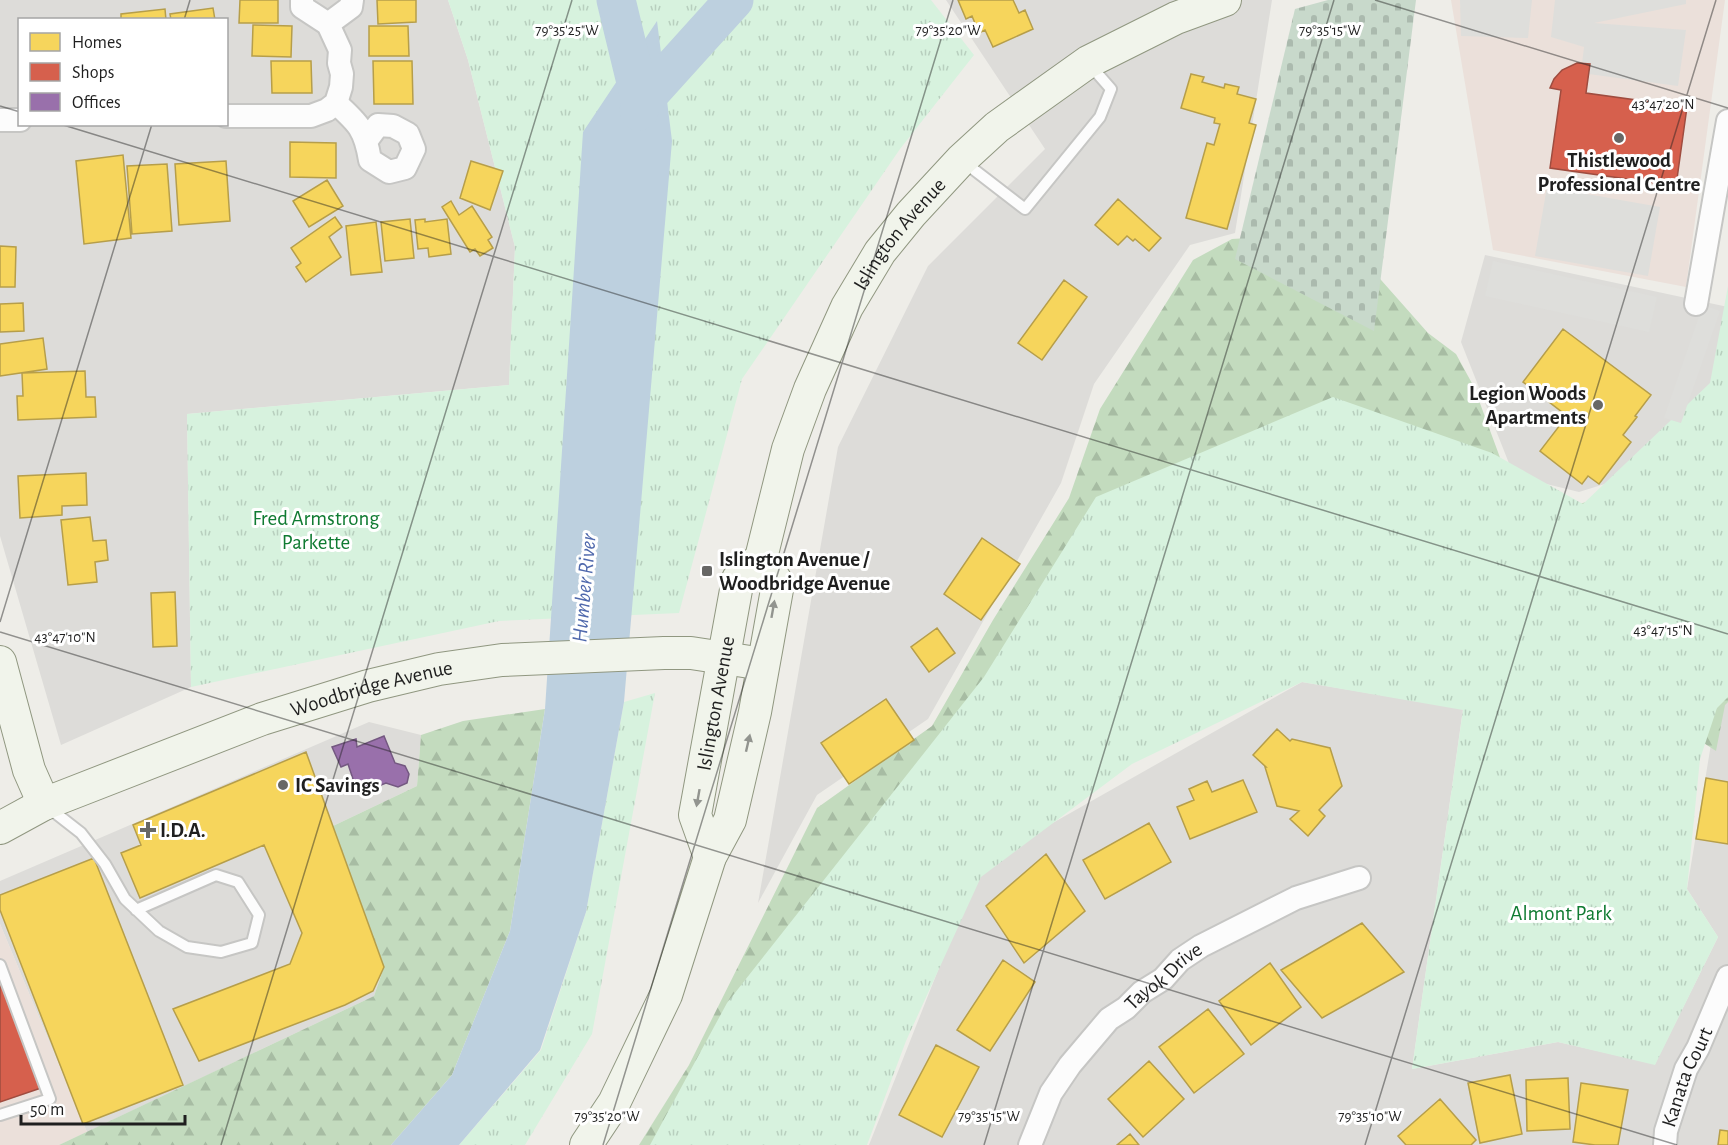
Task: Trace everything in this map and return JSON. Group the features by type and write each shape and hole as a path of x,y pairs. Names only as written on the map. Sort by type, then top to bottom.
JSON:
{"main road":[{"name":"Islington Avenue","path":"710,858 695,815 738,579 761,558 788,449 810,389 847,307 880,252 911,214 961,160 997,127 1088,62 1172,9 1225,0"},
{"name":"Islington Avenue","path":"586,1145 615,1103 666,995 710,858 730,820 778,584 761,558"},
{"name":"Woodbridge Avenue","path":"0,828 45,804 262,719 368,686 439,669 502,660 664,653 691,653 763,664"},
{"path":"0,663 28,770 45,804"}],"street":[{"path":"228,116 311,116 327,110 336,103 342,74 339,63 340,50 328,24 302,7 302,0"},
{"path":"328,24 351,7 352,0"},
{"path":"336,103 356,122 367,140"},
{"path":"0,120 18,120"},
{"path":"1696,304 1728,122"},
{"name":"Tayok Drive","path":"1030,1145 1050,1093 1070,1065 1109,1019 1126,1008 1142,992 1163,979 1180,960 1201,946 1296,898 1359,878"},
{"name":"Kanata Court","path":"1665,1145 1666,1131 1686,1069 1698,1048 1728,977"}],"lane":[{"path":"961,160 1025,209 1100,117 1111,88 1088,62"},
{"path":"45,804 81,833 105,864 125,899 136,910 159,931 187,947 221,952 252,943 259,915 238,882 216,875 136,910"},
{"path":"0,965 50,1099 0,1115"}],"shaded area":[{"path":"0,0 448,0 468,60 515,247 509,385 187,414 191,687 61,745 0,536"},
{"path":"946,0 1272,0 1235,233 1190,245 1094,384 1061,483 928,719 817,795 758,903 838,447 928,266 1045,149"},
{"path":"1451,0 1725,0 1686,287 1493,250"},
{"path":"1460,0 1532,0 1528,38 1461,36"},
{"path":"1555,0 1686,0 1686,4 1594,23 1686,30 1678,86 1581,73 1584,47 1551,37"},
{"path":"1547,187 1660,207 1648,276 1535,256"},
{"path":"1485,255 1728,307 1712,414 1672,463 1579,492 1514,476 1461,342"},
{"path":"1493,261 1657,297 1649,332 1485,296"},
{"path":"1703,305 1720,311 1681,423 1664,418"},
{"path":"1302,682 1463,709 1412,1069 1558,1042 1655,1064 1718,937 1687,889 1717,708 1728,697 1728,1145 869,1145 980,864"},
{"path":"369,722 421,735 417,786 333,826 384,967 374,996 87,1132 0,924 0,881"},
{"path":"0,924 87,1132 59,1145 0,1145"}],"green space":[{"name":"Fred Armstrong Parkette","path":"448,0 931,0 974,55 900,149 742,379 679,613 499,621 191,687 187,414 509,385 515,247 468,60"},
{"path":"1328,0 1416,0 1374,331 1235,259 1295,9"},
{"path":"1278,236 1366,263 1428,333 1456,354 1474,387 1509,482 1573,506 1664,478 1728,406 1728,702 1725,705 1716,751 1564,652 1350,599 1069,784 980,864 845,1145 639,1145 689,1065 817,808 932,726 993,620 1069,498 1100,409 1193,260 1232,239"},
{"name":"Almont Park","path":"1728,286 1728,697 1717,708 1700,759 1687,889 1718,937 1655,1065 1558,1042 1412,1069 1463,710 1302,682 1132,764 981,877 906,1041 867,1145 650,1145 727,1003 984,677 1096,497 1333,397 1492,453 1583,504 1710,383"},
{"path":"655,693 592,1034 525,1145 459,1145 541,1050 586,912 624,702"},
{"path":"545,709 510,931 452,1075 391,1145 59,1145 374,996 384,967 333,826 417,786 421,735 463,721"}],"water":[{"path":"657,21 672,141 624,702 586,912 540,1050 459,1145 391,1145 452,1075 510,931 545,709 583,132"}],"building: Homes":[{"path":"240,0 278,0 278,23 239,23"},
{"path":"377,0 416,0 416,22 378,24"},
{"path":"958,0 1013,0 1019,13 1025,10 1033,29 993,47 985,30 979,33 972,16 966,19"},
{"path":"213,8 215,18 171,18 170,14"},
{"path":"165,9 166,18 121,18 121,14"},
{"path":"253,25 292,26 291,57 252,56"},
{"path":"369,26 408,26 409,56 369,56"},
{"path":"271,61 311,61 312,93 272,93"},
{"path":"373,61 412,61 413,104 374,104"},
{"path":"1191,74 1204,77 1202,82 1224,88 1225,84 1239,87 1237,94 1256,99 1249,123 1256,125 1227,229 1186,218 1207,143 1214,145 1220,124 1214,123 1215,118 1181,108"},
{"path":"290,142 336,143 336,178 290,177"},
{"path":"123,155 131,238 84,244 76,161"},
{"path":"226,161 230,221 179,225 175,164"},
{"path":"471,161 503,171 490,210 460,198"},
{"path":"167,164 172,231 132,234 127,166"},
{"path":"327,180 343,206 309,227 293,201"},
{"path":"1118,199 1161,238 1149,251 1135,239 1133,241 1127,236 1118,245 1095,225"},
{"path":"451,201 459,215 472,206 492,237 488,240 493,248 480,256 475,249 470,252 442,207"},
{"path":"335,217 342,227 329,237 341,257 306,282 296,267 301,263 291,248"},
{"path":"410,219 414,258 385,261 381,222"},
{"path":"425,219 425,222 447,219 451,254 429,257 428,248 418,249 415,220"},
{"path":"376,222 382,272 351,275 346,226"},
{"path":"0,246 16,247 15,287 0,287"},
{"path":"1064,280 1087,297 1042,360 1018,343"},
{"path":"23,303 24,331 0,332 0,304"},
{"name":"Legion Woods Apartments","path":"1563,329 1651,395 1623,435 1631,442 1599,484 1588,476 1582,484 1540,451 1567,416 1523,382"},
{"path":"43,338 47,369 0,376 0,344"},
{"path":"85,371 86,397 95,397 96,417 18,420 17,396 23,396 22,373"},
{"path":"86,473 87,505 62,506 62,515 20,518 18,476"},
{"path":"90,517 93,541 106,540 108,560 95,562 97,582 68,585 61,520"},
{"path":"982,538 1020,564 981,620 944,594"},
{"path":"175,592 177,646 153,647 151,593"},
{"path":"937,628 955,653 929,672 911,647"},
{"path":"886,699 914,740 849,784 821,743"},
{"path":"1277,729 1290,741 1292,739 1330,748 1342,786 1319,810 1325,816 1308,836 1290,819 1299,811 1277,806 1266,767 1253,755"},
{"path":"306,752 384,967 373,991 345,1005 199,1061 173,1009 290,964 302,933 264,845 140,898 121,853 141,845 133,825"},
{"path":"1706,778 1728,782 1728,844 1696,839"},
{"path":"1243,780 1257,812 1190,839 1177,807 1194,800 1189,789 1207,781 1212,792"},
{"path":"1149,823 1171,862 1105,899 1083,860"},
{"path":"1046,854 1085,911 1024,963 986,906"},
{"path":"94,858 183,1085 83,1124 0,910 0,895"},
{"path":"1362,923 1404,972 1322,1018 1281,970"},
{"path":"1003,960 1035,982 990,1051 957,1030"},
{"path":"1270,963 1301,1007 1251,1045 1219,1001"},
{"path":"1208,1009 1244,1054 1194,1093 1159,1047"},
{"path":"936,1045 979,1067 942,1137 899,1115"},
{"path":"1149,1061 1184,1099 1143,1137 1108,1099"},
{"path":"1510,1075 1522,1134 1480,1143 1468,1083"},
{"path":"1568,1078 1570,1129 1527,1131 1526,1080"},
{"path":"1581,1083 1628,1090 1618,1145 1573,1142"},
{"path":"1440,1099 1476,1140 1471,1145 1406,1145 1398,1136"},
{"path":"1720,1130 1728,1131 1728,1145 1718,1145"},
{"path":"1130,1134 1139,1145 1117,1145"}],"building: Shops":[{"name":"Thistlewood Professional Centre","path":"1577,63 1590,64 1586,93 1687,107 1676,186 1550,168 1561,90 1550,88 1562,70"},
{"path":"0,975 41,1088 0,1102"}],"building: Offices":[{"path":"384,736 395,763 405,766 409,774 407,783 398,787 386,783 358,794 348,764 341,767 332,747 356,739 357,747"}],"waterway":[{"name":"Humber River","path":"616,0 641,103 639,111"},
{"path":"641,103 734,0"}],"place":[{"name":"Thistlewood Professional Centre","path":"1619,138"},
{"name":"Legion Woods Apartments","path":"1598,405"},
{"name":"Islington Avenue / Woodbridge Avenue","path":"707,571"},
{"name":"IC Savings","path":"283,785"},
{"name":"I.D.A.","path":"148,830"}]}
